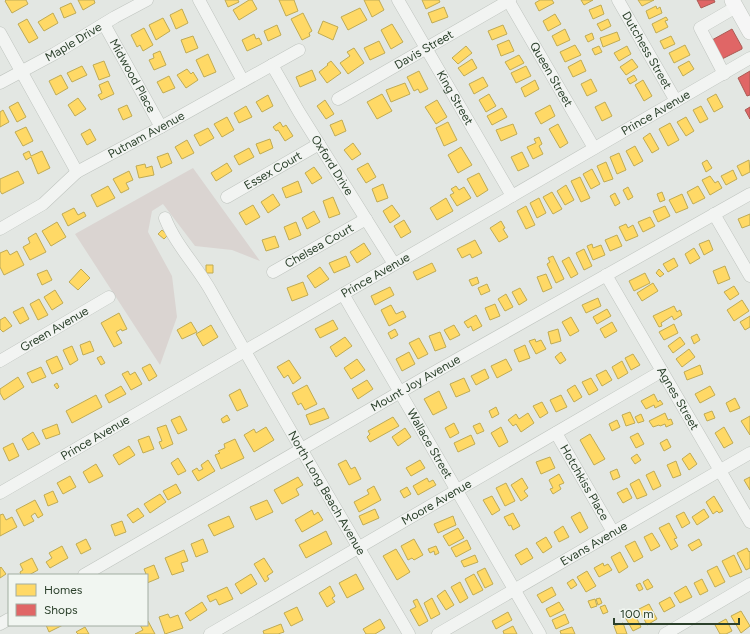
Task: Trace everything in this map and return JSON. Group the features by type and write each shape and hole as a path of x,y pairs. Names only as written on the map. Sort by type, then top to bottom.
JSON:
{"main road":[{"path":"734,4 750,32"}],"street":[{"name":"Maple Drive","path":"0,83 54,54 147,0"},
{"path":"199,0 244,80"},
{"name":"King Street","path":"398,0 512,196"},
{"name":"Davis Street","path":"338,99 509,0"},
{"name":"Queen Street","path":"509,0 594,148"},
{"name":"Dutchess Street","path":"618,0 676,101"},
{"path":"724,74 700,28 734,4"},
{"name":"Midwood Place","path":"104,24 161,127"},
{"path":"0,34 77,172"},
{"name":"Putnam Avenue","path":"0,229 43,204 77,172 299,50"},
{"name":"Prince Avenue","path":"0,493 750,58"},
{"name":"Oxford Drive","path":"272,65 319,144 394,264"},
{"name":"Essex Court","path":"227,197 319,144"},
{"name":"Mount Joy Avenue","path":"86,574 400,392 750,194"},
{"path":"714,214 750,276"},
{"name":"North Long Beach Avenue","path":"165,218 170,231 211,291 244,351 409,634"},
{"name":"Chelsea Court","path":"273,272 366,219"},
{"name":"Agnes Street","path":"606,275 750,522"},
{"name":"Wallace Street","path":"343,294 540,634"},
{"name":"Green Avenue","path":"0,361 109,297"},
{"name":"Moore Avenue","path":"210,634 662,371"},
{"name":"Hotchkiss Place","path":"556,433 613,532"},
{"name":"Evans Avenue","path":"438,634 750,453"},
{"path":"665,634 750,584"}],"shaded area":[{"path":"193,168 260,261 232,250 195,246 163,204 152,211 148,232 172,276 177,317 160,365 75,234"}],"building: Homes":[{"path":"26,0 28,4 12,13 5,1"},
{"path":"78,0 94,0 95,3 83,10"},
{"path":"225,0 238,0 239,2 228,7"},
{"path":"249,0 252,0 257,9 239,20 233,10"},
{"path":"279,0 294,0 298,11 286,16"},
{"path":"364,0 379,0 384,10 372,17"},
{"path":"422,0 439,0 440,2 426,9"},
{"path":"540,0 552,0 554,3 539,11 535,3"},
{"path":"581,0 593,0 584,5"},
{"path":"638,0 654,0 642,6"},
{"path":"71,3 76,13 64,18 60,8"},
{"path":"601,5 604,14 593,19 589,10"},
{"path":"656,6 657,9 660,7 662,13 649,19 646,11"},
{"path":"444,7 448,17 432,23 428,13"},
{"path":"360,8 367,20 348,30 341,17"},
{"path":"182,9 188,23 176,29 170,15"},
{"path":"53,13 58,23 44,31 38,22"},
{"path":"303,13 312,31 309,33 310,36 302,40 291,19"},
{"path":"555,14 561,24 548,31 543,21"},
{"path":"666,17 668,20 665,21 668,27 656,33 652,24"},
{"path":"163,18 170,31 156,40 149,25"},
{"path":"27,19 38,38 29,43 18,24"},
{"path":"608,19 611,26 601,31 597,24"},
{"path":"323,21 338,27 333,40 318,33"},
{"path":"392,24 403,42 391,49 381,30"},
{"path":"277,25 281,35 268,41 264,31"},
{"path":"503,25 507,34 492,40 488,31"},
{"path":"144,28 153,45 143,51 140,45 137,47 131,35"},
{"path":"565,29 570,40 557,46 552,36"},
{"path":"617,32 620,40 603,47 600,38"},
{"path":"592,33 594,39 588,42 585,36"},
{"path":"254,34 256,39 259,38 262,44 247,51 242,40"},
{"path":"193,36 198,48 186,53 181,40"},
{"path":"671,36 675,44 664,49 660,41"},
{"path":"509,40 514,51 501,56 497,45"},
{"path":"379,41 385,53 370,60 364,48"},
{"path":"575,45 581,55 565,62 560,52"},
{"path":"685,45 690,55 674,63 669,53"},
{"path":"466,46 472,53 458,64 452,58"},
{"path":"599,46 602,52 595,55 592,49"},
{"path":"627,46 631,54 619,61 614,53"},
{"path":"354,48 364,63 348,74 340,63 350,56 347,52"},
{"path":"160,51 166,65 154,70 149,60 154,58 153,54"},
{"path":"208,54 216,72 204,77 196,60"},
{"path":"519,55 524,63 510,70 505,62"},
{"path":"472,59 477,68 464,76 458,68"},
{"path":"632,59 638,67 626,75 620,67"},
{"path":"581,60 586,71 573,77 568,67"},
{"path":"104,61 110,76 99,80 93,65"},
{"path":"331,61 341,73 327,83 319,72"},
{"path":"689,61 694,69 683,76 678,67"},
{"path":"82,66 87,75 72,82 67,73"},
{"path":"526,66 531,76 516,83 511,73"},
{"path":"187,69 191,74 193,72 198,80 186,88 177,75"},
{"path":"312,70 316,80 300,87 296,77"},
{"path":"419,71 428,89 420,93 418,89 414,91 407,77"},
{"path":"61,75 68,88 56,95 49,81"},
{"path":"634,75 637,80 630,84 627,79"},
{"path":"169,76 175,88 163,93 157,82"},
{"path":"483,77 488,86 474,94 469,84"},
{"path":"591,79 597,91 587,96 581,84"},
{"path":"535,80 539,89 525,97 521,88"},
{"path":"643,80 652,96 644,101 635,85"},
{"path":"108,81 114,94 101,100 98,95 102,93 99,85"},
{"path":"405,83 410,94 391,102 386,90"},
{"path":"382,94 392,111 377,119 367,102"},
{"path":"489,94 496,106 486,112 479,100"},
{"path":"716,94 723,107 714,112 707,99"},
{"path":"268,95 273,106 262,112 256,102"},
{"path":"78,98 86,109 75,116 68,105"},
{"path":"325,100 334,114 326,119 317,106"},
{"path":"437,100 447,117 436,124 425,107"},
{"path":"18,102 26,117 17,122 9,107"},
{"path":"605,102 612,116 602,121 595,107"},
{"path":"127,105 132,116 123,120 118,109"},
{"path":"550,105 555,116 541,124 535,113"},
{"path":"246,106 252,117 239,123 234,113"},
{"path":"701,106 708,119 700,123 693,110"},
{"path":"502,108 507,117 492,125 487,116"},
{"path":"3,110 9,122 0,127 0,112"},
{"path":"227,117 234,130 222,137 214,124"},
{"path":"686,117 694,131 686,136 677,122"},
{"path":"342,120 346,131 335,136 330,125"},
{"path":"280,122 283,127 286,125 293,136 285,141 278,130 276,131 273,127"},
{"path":"448,122 457,140 444,146 436,128"},
{"path":"670,123 679,140 668,146 659,129"},
{"path":"513,124 517,134 501,141 496,130"},
{"path":"558,124 568,143 560,148 549,129"},
{"path":"26,127 33,141 23,146 15,132"},
{"path":"208,128 214,138 200,146 194,135"},
{"path":"90,129 96,140 87,145 81,134"},
{"path":"650,133 659,149 652,153 643,138"},
{"path":"539,137 542,144 539,146 543,154 533,159 527,147 536,143 534,139"},
{"path":"270,139 273,148 260,154 256,144"},
{"path":"187,140 194,153 182,159 175,147"},
{"path":"353,143 361,154 352,160 344,150"},
{"path":"635,146 643,161 634,166 626,151"},
{"path":"461,147 472,165 458,173 448,155"},
{"path":"249,148 254,157 239,165 234,156"},
{"path":"29,151 31,156 42,151 50,168 38,174 31,157 26,160 23,154"},
{"path":"522,152 529,166 518,171 511,157"},
{"path":"168,153 172,163 161,168 157,157"},
{"path":"619,153 626,170 617,174 610,157"},
{"path":"707,160 712,168 706,172 702,163"},
{"path":"749,160 750,172 742,176 737,166"},
{"path":"606,162 613,179 604,182 597,166"},
{"path":"227,163 232,171 216,181 211,173"},
{"path":"368,163 376,177 366,183 357,169"},
{"path":"145,164 146,168 152,166 154,175 139,178 136,166"},
{"path":"314,167 322,178 312,184 305,173"},
{"path":"592,169 600,184 591,189 583,174"},
{"path":"733,170 737,179 726,185 721,176"},
{"path":"18,171 24,183 2,194 0,191 0,179"},
{"path":"129,171 133,180 126,183 129,189 121,193 113,179"},
{"path":"479,173 488,190 477,197 467,179"},
{"path":"710,176 715,183 718,181 722,188 710,195 702,180"},
{"path":"580,177 590,198 581,202 571,181"},
{"path":"298,181 302,192 286,198 282,188"},
{"path":"383,184 388,198 377,202 372,189"},
{"path":"566,185 574,200 565,205 557,191"},
{"path":"108,186 115,198 97,207 91,195"},
{"path":"456,186 459,190 464,187 471,198 457,206 450,195 454,193 451,189"},
{"path":"698,186 705,198 693,204 687,192"},
{"path":"628,187 633,197 628,200 623,190"},
{"path":"552,192 562,209 553,214 543,197"},
{"path":"662,192 665,200 660,202 657,194"},
{"path":"615,193 620,203 615,206 610,196"},
{"path":"273,194 280,205 268,213 261,202"},
{"path":"682,194 688,208 676,213 669,200"},
{"path":"333,197 340,214 329,218 323,201"},
{"path":"446,198 453,211 437,220 430,208"},
{"path":"539,198 546,213 537,218 530,203"},
{"path":"253,205 260,217 246,225 239,213"},
{"path":"392,205 400,216 390,223 383,211"},
{"path":"526,206 535,225 526,229 517,211"},
{"path":"665,206 670,216 658,222 653,211"},
{"path":"74,208 78,215 84,212 86,216 68,226 62,214"},
{"path":"314,211 320,222 307,229 302,218"},
{"path":"750,214 750,225 742,228 738,219"},
{"path":"650,217 655,226 643,232 638,222"},
{"path":"404,220 411,232 401,238 394,226"},
{"path":"501,221 505,228 503,229 508,237 499,242 490,228"},
{"path":"57,222 66,237 51,246 42,231"},
{"path":"296,222 301,235 289,240 284,227"},
{"path":"626,224 628,228 633,225 638,236 626,241 619,227"},
{"path":"162,230 168,235 164,239 158,234"},
{"path":"36,233 46,252 30,260 23,247 30,243 28,238"},
{"path":"617,235 622,246 610,251 605,240"},
{"path":"275,236 279,247 266,251 262,240"},
{"path":"475,240 482,253 472,258 470,254 462,258 457,249"},
{"path":"709,240 713,250 704,255 699,244"},
{"path":"364,243 371,254 357,263 350,252"},
{"path":"592,244 593,248 601,245 605,255 593,260 587,246"},
{"path":"694,248 700,258 690,264 685,254"},
{"path":"584,249 592,266 584,270 576,253"},
{"path":"7,250 10,255 17,251 24,265 4,275 0,267 0,253"},
{"path":"346,256 350,266 334,273 329,263"},
{"path":"553,256 564,279 556,283 547,264 550,262 548,258"},
{"path":"569,257 578,274 571,278 562,261"},
{"path":"674,258 678,266 668,272 663,264"},
{"path":"432,263 436,271 417,280 413,272"},
{"path":"206,265 213,265 213,273 206,273"},
{"path":"725,266 730,279 718,284 713,271"},
{"path":"320,267 329,279 315,288 307,276"},
{"path":"81,269 90,278 78,290 69,282"},
{"path":"659,269 664,274 660,277 656,273"},
{"path":"47,270 52,280 42,285 37,274"},
{"path":"645,273 650,283 634,291 629,281"},
{"path":"546,274 552,288 543,292 537,277"},
{"path":"477,277 479,283 472,286 469,280"},
{"path":"303,282 308,295 292,301 287,288"},
{"path":"653,283 658,291 642,301 637,293"},
{"path":"487,284 490,291 481,295 478,288"},
{"path":"734,286 739,294 730,300 724,292"},
{"path":"390,287 394,295 375,305 371,296"},
{"path":"520,288 527,300 519,305 512,292"},
{"path":"55,290 63,303 52,310 44,297"},
{"path":"506,294 513,307 505,311 498,299"},
{"path":"598,298 601,306 586,313 582,305"},
{"path":"39,299 48,315 38,320 30,304"},
{"path":"742,300 749,311 734,321 727,310"},
{"path":"495,304 500,316 490,320 485,308"},
{"path":"391,305 396,314 403,311 406,317 389,326 381,310"},
{"path":"674,306 677,312 680,310 682,315 674,320 672,316 661,323 662,326 659,327 653,316"},
{"path":"23,307 29,319 20,324 13,312"},
{"path":"607,309 611,316 597,324 593,317"},
{"path":"119,313 127,329 122,331 121,329 116,332 122,343 114,347 101,323"},
{"path":"476,315 482,326 473,331 471,326 468,328 464,322"},
{"path":"750,316 750,327 745,330 740,322"},
{"path":"5,317 12,326 3,332 0,329 0,320"},
{"path":"571,317 579,331 570,336 562,322"},
{"path":"333,320 338,329 320,338 315,329"},
{"path":"191,322 197,332 182,339 177,330"},
{"path":"612,322 617,331 605,338 600,329"},
{"path":"674,324 678,333 664,340 659,332"},
{"path":"211,325 218,337 203,346 196,334"},
{"path":"454,325 460,335 450,340 444,330"},
{"path":"395,329 398,335 391,339 388,333"},
{"path":"558,329 561,341 551,344 548,332"},
{"path":"440,332 446,347 435,351 429,336"},
{"path":"697,334 700,340 694,344 691,337"},
{"path":"345,337 352,346 336,357 330,347"},
{"path":"680,337 685,344 673,353 668,346"},
{"path":"419,338 428,354 418,359 409,343"},
{"path":"535,339 536,342 541,340 546,349 536,354 529,341"},
{"path":"90,341 94,351 83,355 80,345"},
{"path":"525,345 530,358 519,362 514,350"},
{"path":"72,346 78,360 70,365 63,350"},
{"path":"689,349 695,357 682,367 676,359"},
{"path":"409,352 415,364 402,371 396,359"},
{"path":"561,352 566,360 560,364 555,357"},
{"path":"633,354 640,365 631,370 625,358"},
{"path":"57,356 63,369 52,374 46,361"},
{"path":"101,356 105,363 101,365 97,358"},
{"path":"357,359 365,370 351,379 344,368"},
{"path":"506,359 512,370 497,378 491,366"},
{"path":"289,360 301,378 293,384 288,375 284,378 277,367"},
{"path":"622,361 628,373 618,379 612,367"},
{"path":"150,364 157,376 149,381 142,368"},
{"path":"700,365 703,374 687,380 684,372"},
{"path":"41,367 46,377 32,383 27,373"},
{"path":"485,369 489,378 476,385 471,376"},
{"path":"606,370 612,380 602,386 596,375"},
{"path":"128,371 130,375 135,372 142,384 131,390 122,374"},
{"path":"18,377 24,387 4,400 0,393 0,389"},
{"path":"464,378 470,391 456,397 450,384"},
{"path":"591,378 598,390 589,395 582,382"},
{"path":"367,380 373,389 358,399 352,389"},
{"path":"57,383 59,387 57,389 54,385"},
{"path":"307,385 317,404 305,410 301,403 298,405 292,393"},
{"path":"575,385 582,397 574,402 567,390"},
{"path":"121,386 126,394 109,403 105,395"},
{"path":"710,386 715,395 700,403 695,394"},
{"path":"240,389 248,406 237,411 229,395"},
{"path":"439,391 447,408 433,415 424,399"},
{"path":"654,394 658,402 660,400 663,404 655,408 654,405 646,409 641,401"},
{"path":"96,395 102,407 72,423 66,411"},
{"path":"561,395 567,407 556,412 550,400"},
{"path":"735,398 740,408 730,412 726,403"},
{"path":"542,402 548,413 540,418 533,406"},
{"path":"496,407 499,414 492,418 489,411"},
{"path":"324,408 329,418 310,425 306,415"},
{"path":"712,411 715,418 707,421 704,414"},
{"path":"630,412 635,423 626,426 622,415"},
{"path":"528,413 534,423 521,432 516,424 513,426 508,420 516,414 519,419"},
{"path":"665,413 668,420 671,419 673,424 666,427 665,424 653,427 649,421"},
{"path":"641,414 644,421 638,423 635,417"},
{"path":"227,415 230,420 223,423 221,419"},
{"path":"180,416 187,430 178,434 171,420"},
{"path":"750,416 750,435 741,421"},
{"path":"393,417 399,426 370,442 367,437 370,434 368,431"},
{"path":"617,420 620,427 612,431 609,424"},
{"path":"454,423 459,433 450,438 445,428"},
{"path":"480,423 484,431 477,434 473,426"},
{"path":"57,424 60,434 46,439 42,430"},
{"path":"166,425 173,444 162,449 159,442 162,441 157,428"},
{"path":"266,427 274,440 254,452 244,435 254,429 256,433"},
{"path":"501,427 508,442 499,447 491,433"},
{"path":"724,427 733,443 724,448 715,433"},
{"path":"405,428 411,437 398,446 392,437"},
{"path":"33,432 40,444 28,450 22,439"},
{"path":"638,433 644,444 636,448 630,437"},
{"path":"590,434 605,459 594,465 580,440"},
{"path":"471,435 475,444 458,452 454,443"},
{"path":"149,436 154,449 143,453 138,440"},
{"path":"235,439 244,458 221,469 215,455 220,453 218,451 225,448 224,444"},
{"path":"667,439 671,447 664,451 660,443"},
{"path":"13,443 19,456 9,461 3,448"},
{"path":"129,446 135,455 119,465 113,455"},
{"path":"690,453 697,464 689,470 682,459"},
{"path":"637,454 641,460 635,464 631,458"},
{"path":"550,457 555,468 541,474 536,462"},
{"path":"178,458 186,471 178,475 171,463"},
{"path":"208,460 215,471 198,481 192,471 197,468 199,471 203,469 201,465"},
{"path":"346,460 351,469 355,467 361,479 349,485 338,464"},
{"path":"420,460 425,468 411,476 406,468"},
{"path":"676,461 681,475 673,478 667,465"},
{"path":"96,464 103,476 89,483 83,472"},
{"path":"617,469 620,477 613,480 610,472"},
{"path":"654,471 661,486 653,490 646,475"},
{"path":"559,474 564,483 559,485 561,489 553,494 550,489 553,488 549,480"},
{"path":"70,476 76,487 63,494 57,483"},
{"path":"298,477 303,485 296,489 299,495 282,504 274,490"},
{"path":"750,477 750,490 744,480"},
{"path":"427,478 429,482 433,480 436,485 418,495 413,486"},
{"path":"522,478 528,488 524,491 528,496 521,501 511,485"},
{"path":"639,479 647,495 637,499 630,484"},
{"path":"506,483 515,501 505,506 496,488"},
{"path":"176,484 181,493 168,500 163,491"},
{"path":"374,486 381,500 359,512 354,502 369,494 367,490"},
{"path":"407,487 411,494 404,498 400,491"},
{"path":"627,488 632,498 623,503 617,493"},
{"path":"53,491 58,502 48,506 44,495"},
{"path":"160,494 166,502 150,513 144,504"},
{"path":"492,496 500,510 492,515 483,500"},
{"path":"714,496 723,511 719,513 717,511 713,514 706,502"},
{"path":"35,500 43,515 38,518 35,513 31,516 34,521 24,526 16,510"},
{"path":"267,500 273,512 256,520 250,507"},
{"path":"138,508 144,516 133,523 127,515"},
{"path":"375,509 379,518 363,525 359,516"},
{"path":"704,509 709,517 697,525 692,517"},
{"path":"312,510 314,515 318,512 323,520 302,532 295,520"},
{"path":"580,512 588,528 580,533 571,517"},
{"path":"684,512 690,523 682,528 676,516"},
{"path":"513,513 520,526 513,530 511,525 509,526 504,517"},
{"path":"3,514 6,520 12,517 17,527 0,536 0,515"},
{"path":"229,516 234,527 214,536 208,525"},
{"path":"453,516 456,525 438,533 434,524"},
{"path":"122,521 126,532 115,536 111,525"},
{"path":"669,523 677,538 674,539 678,546 671,550 659,528"},
{"path":"563,526 569,537 559,542 554,532"},
{"path":"458,528 464,538 449,546 443,536"},
{"path":"326,531 332,544 306,558 299,545"},
{"path":"652,533 660,546 651,551 644,537"},
{"path":"546,537 552,547 543,553 536,543"},
{"path":"86,539 91,549 81,554 76,544"},
{"path":"203,539 208,552 196,557 191,544"},
{"path":"414,539 423,555 414,560 412,558 408,560 401,546"},
{"path":"699,539 702,545 692,551 688,545"},
{"path":"467,540 471,549 456,557 451,548"},
{"path":"635,541 643,557 634,562 625,546"},
{"path":"62,546 68,558 50,568 46,562 52,558 49,553"},
{"path":"436,546 439,553 435,555 434,551 430,553 428,549"},
{"path":"527,548 533,558 521,565 515,555"},
{"path":"747,548 749,552 750,551 750,568 746,570 737,553"},
{"path":"396,549 410,572 397,580 383,556"},
{"path":"184,550 188,561 181,563 184,571 172,575 165,558"},
{"path":"620,552 628,567 619,573 611,557"},
{"path":"475,555 478,562 464,567 461,561"},
{"path":"734,555 742,572 730,577 722,561"},
{"path":"32,558 38,570 31,574 21,574 20,572 23,570 20,564"},
{"path":"264,558 273,572 267,576 269,579 265,582 254,564"},
{"path":"603,563 604,566 608,564 612,570 599,577 594,568"},
{"path":"154,565 159,578 148,583 148,574 146,574 144,569"},
{"path":"717,566 725,582 715,587 707,571"},
{"path":"1,567 6,574 0,578 0,568"},
{"path":"485,568 493,584 485,588 477,572"},
{"path":"587,571 596,586 586,592 577,577"},
{"path":"251,574 257,584 241,594 235,584"},
{"path":"356,574 364,589 347,598 339,583"},
{"path":"474,574 483,590 473,595 465,579"},
{"path":"573,579 577,585 571,589 567,583"},
{"path":"648,579 653,587 647,590 643,582"},
{"path":"702,579 708,591 700,595 694,583"},
{"path":"460,582 468,598 460,603 451,587"},
{"path":"640,583 643,589 639,591 636,585"},
{"path":"330,586 335,596 332,598 335,602 327,607 319,593"},
{"path":"686,586 692,597 680,603 674,593"},
{"path":"227,587 233,599 219,605 216,599 210,602 207,596"},
{"path":"552,587 556,595 542,603 537,595"},
{"path":"445,590 454,605 446,610 437,596"},
{"path":"670,597 675,606 664,612 659,603"},
{"path":"432,598 440,614 431,619 424,603"},
{"path":"600,598 602,603 598,605 596,599"},
{"path":"417,599 428,621 419,626 410,610 416,607 413,601"},
{"path":"595,599 597,606 591,608 588,601"},
{"path":"202,602 207,610 190,621 185,613"},
{"path":"559,602 564,610 550,617 546,609"},
{"path":"649,604 657,619 647,625 639,609"},
{"path":"605,605 608,612 603,614 600,607"},
{"path":"297,607 303,620 291,626 284,613"},
{"path":"741,611 750,626 741,633 731,616"},
{"path":"508,612 512,620 496,629 492,621"},
{"path":"634,613 641,627 633,631 625,617"},
{"path":"168,614 170,618 178,615 183,628 165,634 159,617"},
{"path":"565,614 569,623 556,629 552,620"},
{"path":"380,619 385,628 375,634 366,634 363,629"},
{"path":"726,619 732,631 726,634 720,634 715,625"},
{"path":"148,621 155,634 135,634 143,630 141,626 148,626"},
{"path":"623,623 627,634 617,634 614,626"},
{"path":"281,624 284,632 278,634 264,634 263,631"},
{"path":"46,626 61,626 49,632"},
{"path":"513,626 517,634 504,634 503,631"},
{"path":"85,627 89,634 78,634 76,632"},
{"path":"572,627 575,634 561,634 560,631"}],"building: Shops":[{"path":"697,0 714,0 715,2 701,8"},
{"path":"732,29 742,49 722,59 712,40"},
{"path":"750,71 750,95 747,96 738,78"},
{"path":"750,107 750,119 745,110"}]}
